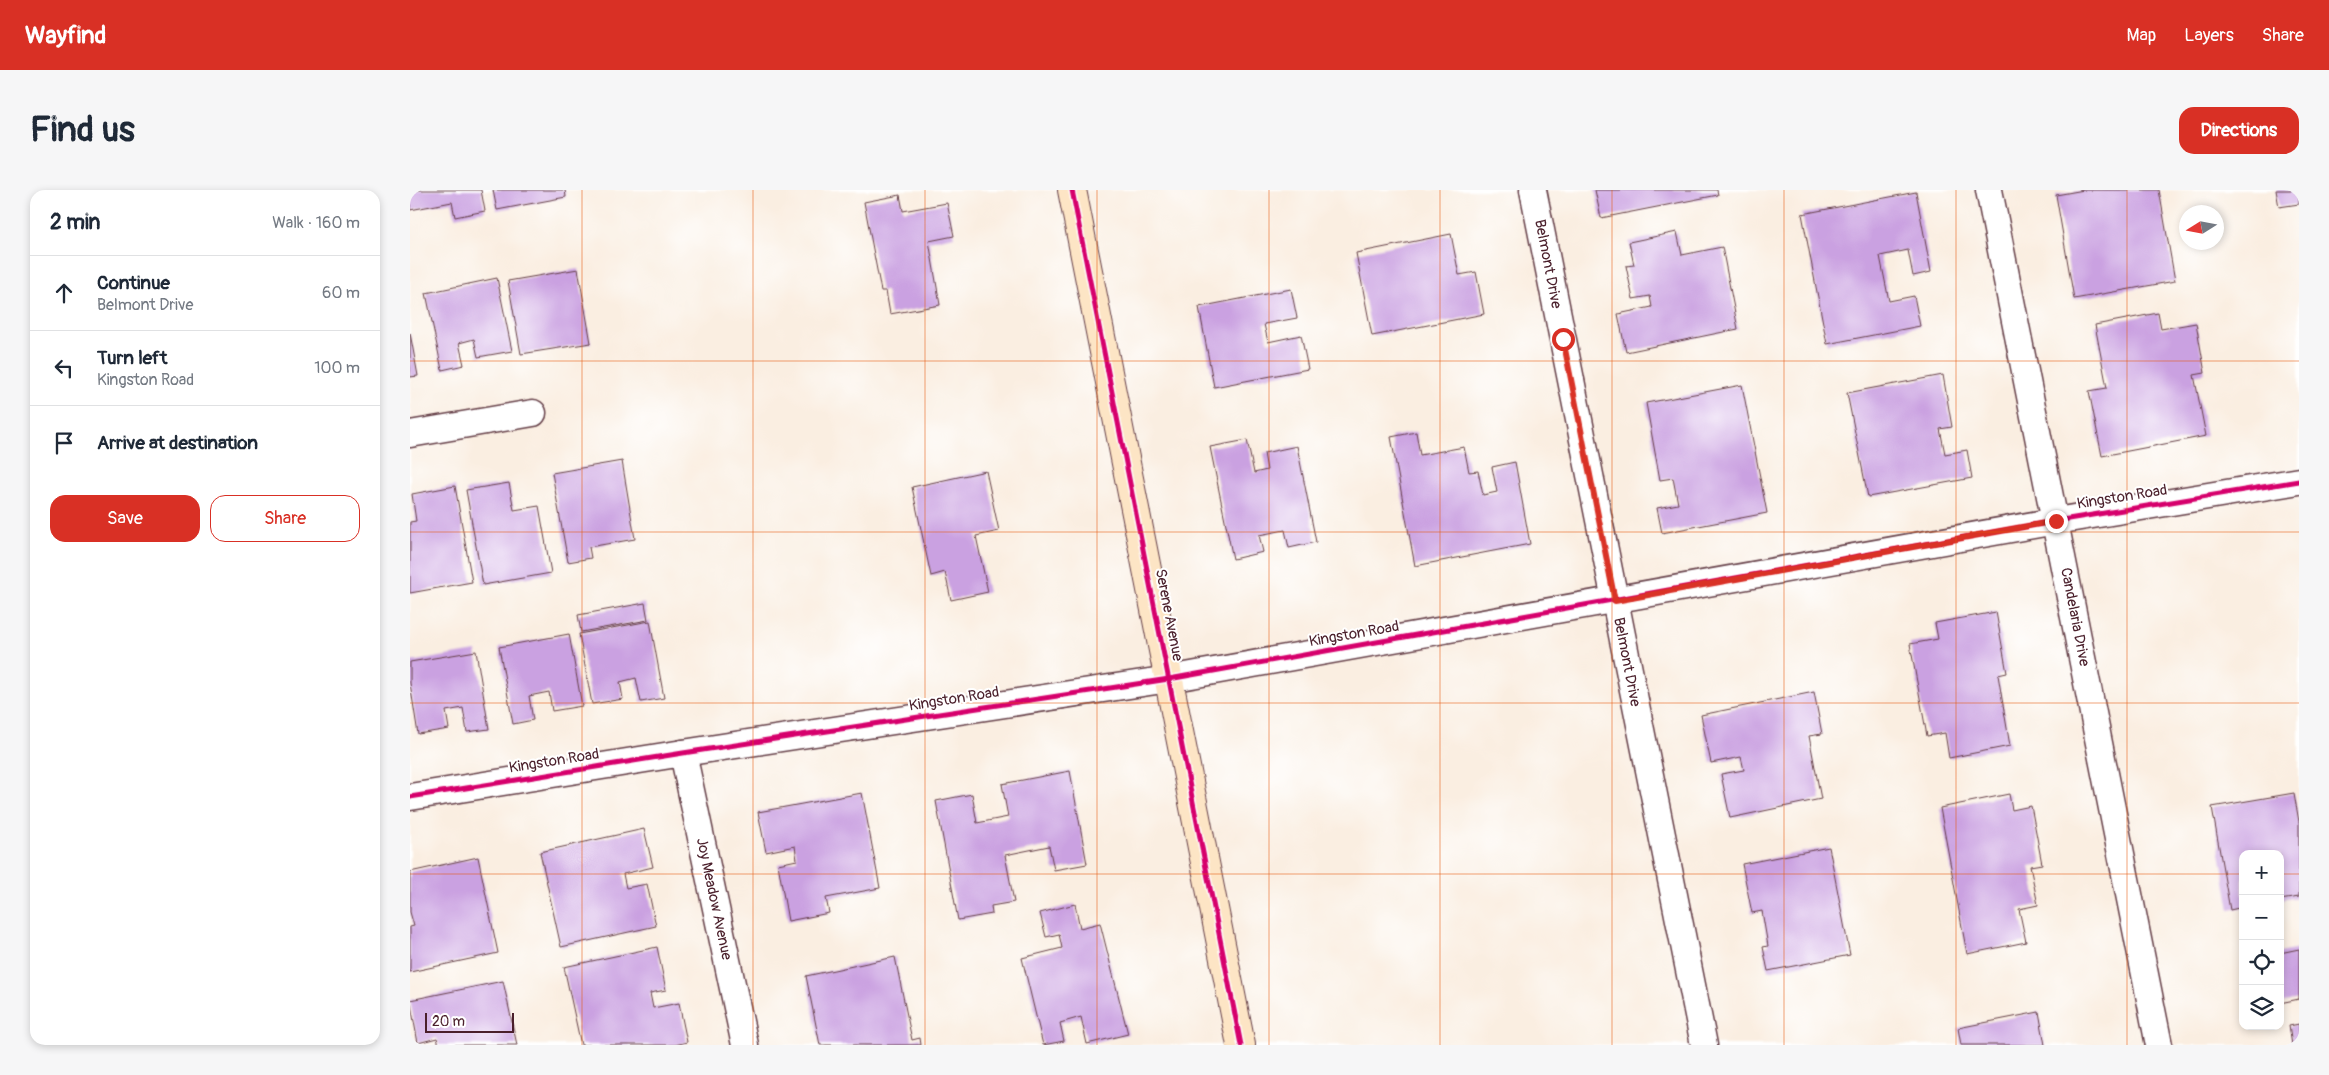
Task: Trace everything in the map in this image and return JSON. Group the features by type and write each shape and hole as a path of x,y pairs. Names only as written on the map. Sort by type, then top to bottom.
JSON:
{"street":[{"name":"Serene Avenue","path":"1072,190 1241,1045"},
{"name":"Belmont Drive","path":"1533,190 1704,1045"},
{"name":"Candelaria Drive","path":"1989,190 2159,1045"},
{"path":"410,434 534,413"},
{"name":"Kingston Road","path":"410,797 1169,679 2056,521 2299,480"},
{"name":"Joy Meadow Avenue","path":"684,753 745,1045"}],"building":[{"path":"410,190 481,190 485,211 455,217 452,202 410,210"},
{"path":"493,190 565,190 566,197 497,210"},
{"path":"1595,190 1717,190 1718,195 1601,218"},
{"path":"2084,190 2159,190 2175,281 2074,299 2056,195"},
{"path":"2276,190 2299,190 2299,204 2279,207"},
{"path":"1916,192 1931,272 1913,276 1908,250 1880,256 1889,301 1914,296 1920,326 1827,344 1802,214"},
{"path":"900,195 903,211 947,203 954,236 929,241 940,305 890,314 886,291 881,291 864,202"},
{"path":"1677,232 1682,255 1722,247 1738,329 1626,352 1618,314 1652,307 1650,296 1633,299 1626,266 1634,265 1629,242"},
{"path":"1451,234 1459,275 1476,272 1484,314 1372,336 1356,253"},
{"path":"578,269 591,343 521,354 508,281"},
{"path":"497,278 512,351 478,357 474,339 459,343 464,365 442,370 426,293"},
{"path":"1291,289 1297,318 1264,324 1268,342 1301,335 1308,369 1214,387 1199,307"},
{"path":"2158,313 2161,329 2196,323 2205,373 2194,375 2206,436 2102,456 2089,391 2107,388 2095,325"},
{"path":"410,333 418,376 410,377"},
{"path":"1943,375 1952,427 1940,429 1945,454 1967,450 1972,478 1868,497 1847,393"},
{"path":"1742,385 1767,513 1662,533 1657,508 1678,504 1673,478 1660,480 1646,403"},
{"path":"1416,432 1420,455 1464,447 1469,472 1478,471 1483,495 1497,492 1492,467 1515,462 1530,544 1415,566 1391,437"},
{"path":"1247,440 1254,473 1267,470 1264,453 1297,446 1316,542 1289,548 1285,530 1259,535 1263,552 1233,559 1210,447"},
{"path":"622,461 635,539 589,547 591,558 568,562 552,473"},
{"path":"986,471 999,531 976,536 988,592 951,600 945,572 931,576 912,487"},
{"path":"509,483 514,510 539,506 551,573 483,585 466,490"},
{"path":"455,486 472,582 410,593 410,522 416,521 412,494"},
{"path":"645,603 648,620 581,632 578,615"},
{"path":"1996,612 2007,673 1998,675 2010,746 1949,758 1945,733 1927,736 1910,644 1938,639 1935,623"},
{"path":"650,621 664,698 641,702 636,678 620,682 623,699 592,704 579,634"},
{"path":"569,634 582,706 552,711 549,692 529,696 533,720 513,724 499,647"},
{"path":"476,651 489,729 467,732 463,708 446,711 449,729 418,734 410,683 410,662"},
{"path":"1814,692 1822,734 1809,736 1821,799 1730,818 1721,774 1744,770 1741,757 1711,763 1701,715"},
{"path":"1070,771 1087,864 1054,870 1049,846 1005,855 1014,902 991,906 992,914 958,920 936,801 972,794 977,823 1008,817 1002,784"},
{"path":"862,793 880,888 826,898 829,913 788,921 778,864 797,860 795,846 766,852 758,812"},
{"path":"2294,793 2299,822 2299,897 2284,899 2284,850 2239,850 2239,908 2230,910 2212,807"},
{"path":"2009,794 2012,810 2031,806 2042,864 2030,866 2038,905 2019,909 2026,942 1967,954 1940,808"},
{"path":"644,829 653,867 623,874 626,888 647,884 656,926 561,947 540,852"},
{"path":"1829,847 1850,955 1768,971 1763,947 1768,946 1762,911 1752,913 1742,864"},
{"path":"478,857 498,953 410,972 410,927 414,926 410,912 410,872"},
{"path":"1075,904 1080,928 1100,923 1128,1034 1087,1044 1081,1017 1060,1023 1064,1041 1043,1045 1022,958 1062,948 1059,934 1046,937 1040,913"},
{"path":"657,947 666,990 650,993 653,1008 679,1003 687,1042 675,1045 581,1045 564,967"},
{"path":"2299,949 2299,999 2284,1002 2284,985 2284,952"},
{"path":"895,957 912,1040 920,1038 921,1045 820,1045 806,976"},
{"path":"503,981 517,1045 439,1045 437,1038 418,1043 410,1000"},
{"path":"2039,1012 2045,1045 1961,1045 1958,1028"},
{"path":"2299,1024 2299,1045 2292,1045 2289,1026"}],"cycle path":[{"path":"1072,190 1241,1045"},
{"path":"410,797 683,753 1169,679 2056,521 2299,481"}],"route":[{"path":"1563,339 1615,601 2056,521"}]}
